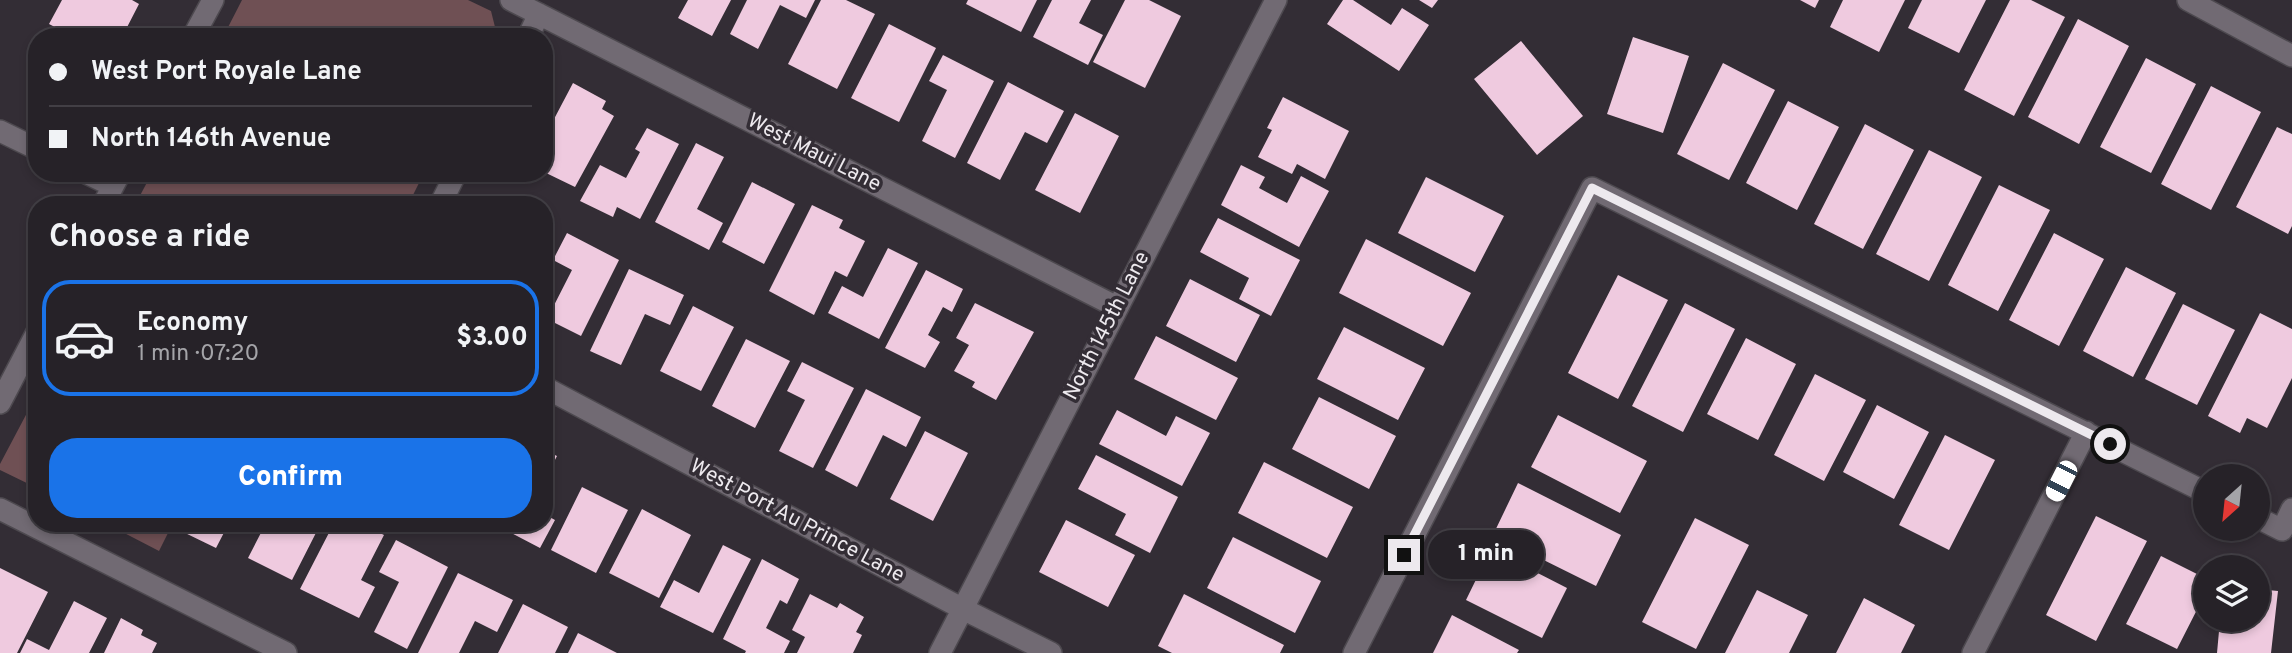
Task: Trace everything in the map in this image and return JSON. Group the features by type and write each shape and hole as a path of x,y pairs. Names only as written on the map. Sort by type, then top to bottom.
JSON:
{"street":[{"path":"198,28 213,0"},
{"name":"West Maui Lane","path":"511,0 1117,307"},
{"name":"North 145th Lane","path":"940,653 1276,0"},
{"path":"2188,0 2292,56"},
{"path":"532,28 539,14"},
{"path":"0,131 28,145"},
{"path":"1354,653 1592,188 2193,486"},
{"path":"0,403 28,349"},
{"name":"West Port Au Prince Lane","path":"553,392 1051,653"},
{"path":"1973,653 2086,432"},
{"path":"0,509 28,523"},
{"path":"2270,524 2281,530 2292,509"},
{"path":"46,532 286,653"}],"shaded area":[{"path":"242,0 468,0 491,11 495,28 228,28"},
{"path":"147,182 420,182 412,196 140,196"},
{"path":"28,411 28,484 0,470 0,464"},
{"path":"122,532 168,532 159,551"}],"building":[{"path":"62,0 132,0 139,4 127,28 57,28 49,24"},
{"path":"688,0 731,0 712,36 678,18"},
{"path":"747,0 815,0 806,18 780,5 758,49 730,34"},
{"path":"821,0 846,0 875,14 837,89 788,64"},
{"path":"968,0 1037,0 1021,32 966,4"},
{"path":"1052,0 1091,0 1079,23 1103,35 1088,65 1033,37"},
{"path":"1125,0 1149,0 1181,16 1145,88 1093,62"},
{"path":"1343,0 1353,0 1391,25 1402,8 1429,25 1399,71 1327,24"},
{"path":"1419,0 1438,0 1432,8"},
{"path":"1800,0 1819,0 1815,8"},
{"path":"1843,0 1905,0 1879,52 1830,27"},
{"path":"1922,0 1986,0 1959,53 1908,28"},
{"path":"2010,0 2031,0 2065,17 2014,116 1964,90"},
{"path":"2078,19 2129,46 2079,144 2028,117"},
{"path":"889,24 936,48 899,122 851,98"},
{"path":"1633,37 1689,56 1663,133 1607,114"},
{"path":"1521,41 1583,116 1537,155 1474,79"},
{"path":"943,55 994,81 955,158 922,141 947,90 929,81"},
{"path":"2146,58 2196,84 2151,173 2100,147"},
{"path":"1723,63 1775,90 1729,180 1677,154"},
{"path":"1008,82 1064,111 1047,143 1025,132 1000,180 967,163"},
{"path":"573,83 606,101 602,109 614,116 575,187 553,176 553,121"},
{"path":"2211,86 2261,112 2211,210 2161,184"},
{"path":"1283,97 1349,131 1325,179 1297,164 1292,174 1258,157 1272,130 1267,128"},
{"path":"1788,101 1839,127 1797,210 1746,183"},
{"path":"1075,113 1119,136 1080,213 1035,190"},
{"path":"1865,124 1914,150 1863,249 1814,224"},
{"path":"2277,127 2292,134 2292,226 2288,234 2236,207"},
{"path":"647,128 679,144 640,219 617,207 613,217 580,201 600,165 626,178 640,152 635,149"},
{"path":"696,143 724,157 697,209 723,223 709,250 655,222"},
{"path":"1929,150 1982,177 1929,281 1876,254"},
{"path":"1241,165 1265,177 1259,188 1287,203 1301,176 1329,191 1299,247 1221,205"},
{"path":"1426,177 1504,216 1475,272 1398,233"},
{"path":"752,182 795,204 764,264 722,242"},
{"path":"1999,185 2050,210 1998,311 1948,285"},
{"path":"812,205 843,220 839,228 865,241 847,277 835,271 814,315 769,291"},
{"path":"1218,218 1300,260 1271,316 1239,299 1249,278 1200,252"},
{"path":"567,233 619,260 581,336 553,322 553,307 572,270 553,260"},
{"path":"2054,233 2104,259 2059,346 2009,320"},
{"path":"1366,239 1471,293 1443,346 1339,293"},
{"path":"888,248 918,263 879,339 828,313 842,286 863,297"},
{"path":"2126,267 2176,293 2133,377 2083,351"},
{"path":"629,269 684,295 670,325 645,314 621,365 590,351"},
{"path":"926,270 963,289 952,312 943,307 928,335 940,342 925,368 885,348"},
{"path":"1618,275 1668,300 1618,399 1568,373"},
{"path":"1190,279 1260,315 1236,362 1166,326"},
{"path":"975,303 1034,332 996,400 972,387 975,382 954,371 969,345 956,338"},
{"path":"1685,303 1735,329 1683,432 1632,406"},
{"path":"2183,304 2235,330 2197,405 2145,379"},
{"path":"693,306 734,327 701,391 660,371"},
{"path":"2260,313 2292,329 2292,378 2267,428 2247,418 2240,433 2208,416"},
{"path":"1344,327 1425,368 1398,420 1317,379"},
{"path":"1156,336 1238,378 1216,420 1134,379"},
{"path":"1746,338 1796,364 1758,440 1707,414"},
{"path":"746,339 790,361 755,428 712,406"},
{"path":"802,362 854,388 813,468 779,451 805,400 787,391"},
{"path":"1815,374 1866,400 1824,481 1774,455"},
{"path":"866,389 921,417 906,447 883,435 857,487 825,470"},
{"path":"1319,397 1396,436 1369,489 1292,449"},
{"path":"1877,405 1929,432 1894,499 1843,472"},
{"path":"1117,410 1166,436 1176,416 1210,433 1182,486 1099,444"},
{"path":"1558,415 1647,461 1620,513 1531,467"},
{"path":"925,431 968,453 933,521 890,499"},
{"path":"1945,435 1995,460 1949,550 1899,525"},
{"path":"1096,455 1178,497 1150,553 1115,535 1126,514 1078,489"},
{"path":"1264,462 1353,507 1327,558 1238,513"},
{"path":"1518,483 1621,535 1596,586 1493,535"},
{"path":"582,487 628,510 596,573 551,550"},
{"path":"642,509 691,535 659,598 609,573"},
{"path":"2096,516 2147,541 2096,641 2046,615"},
{"path":"1695,518 1749,545 1696,649 1642,622"},
{"path":"1066,520 1135,555 1108,607 1039,572"},
{"path":"183,532 224,532 216,548"},
{"path":"261,532 316,532 292,580 248,558"},
{"path":"329,532 378,532 384,535 361,580 375,587 359,618 300,589"},
{"path":"509,532 549,532 540,548"},
{"path":"1233,537 1321,581 1295,633 1207,588"},
{"path":"396,540 448,567 407,649 374,632 399,582 379,572"},
{"path":"723,545 751,559 713,633 660,607 674,580 699,593"},
{"path":"1491,549 1567,588 1542,638 1466,600"},
{"path":"2161,556 2193,572 2193,618 2177,649 2126,624"},
{"path":"762,559 799,579 787,604 780,600 766,628 790,641 784,653 745,653 746,651 723,639"},
{"path":"0,568 48,592 17,653 0,653"},
{"path":"458,573 513,600 497,632 475,621 459,653 418,653"},
{"path":"1757,590 1808,615 1789,653 1725,653"},
{"path":"2270,590 2278,591 2271,653 2217,653 2219,632 2270,632"},
{"path":"810,594 837,608 840,603 864,617 856,632 862,635 853,653 797,653 805,637 792,630"},
{"path":"1184,594 1284,645 1280,653 1172,653 1158,646"},
{"path":"1864,598 1915,625 1901,653 1836,653"},
{"path":"74,601 107,618 89,653 20,653 27,639 49,650"},
{"path":"523,604 568,627 555,653 498,653"},
{"path":"1452,615 1519,650 1517,653 1433,653"},
{"path":"121,618 143,630 141,635 157,643 152,653 104,653"},
{"path":"578,633 617,653 568,653"}],"route":[{"path":"1404,555 1592,188 2110,444"}]}
